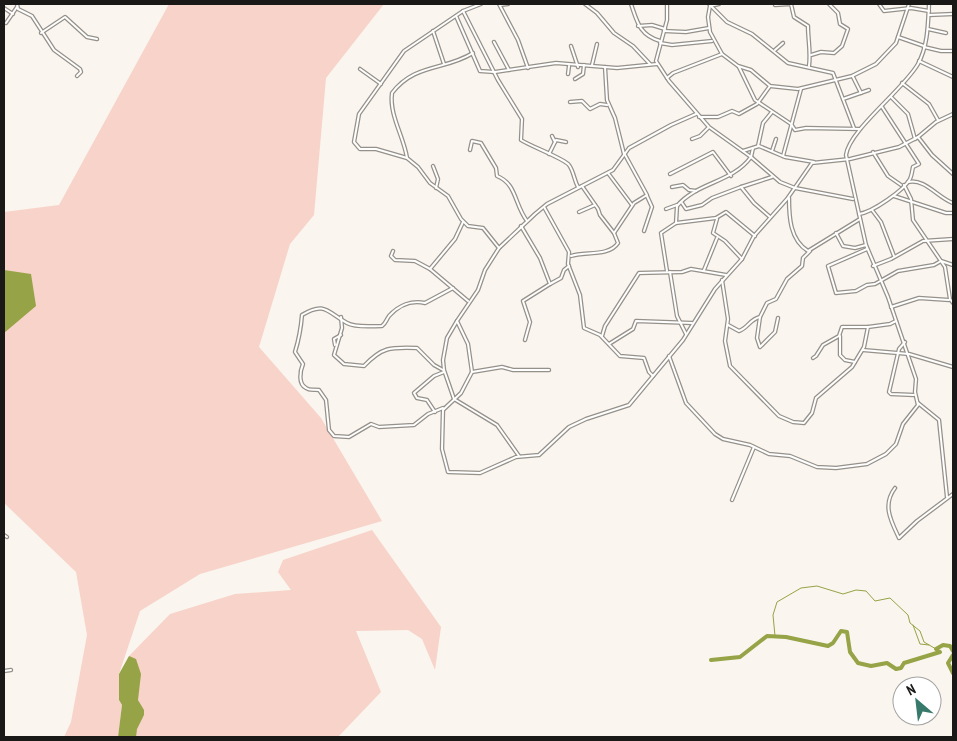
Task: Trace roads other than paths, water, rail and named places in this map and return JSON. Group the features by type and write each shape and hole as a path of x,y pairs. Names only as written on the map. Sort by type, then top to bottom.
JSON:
{"street":[{"path":"481,4 463,11 404,51 359,114 355,145 360,149 374,149 407,158 418,167 428,182 448,196 468,226 483,228 499,248"},
{"path":"508,4 500,4 518,40 528,68"},
{"path":"585,4 614,34 633,46 650,64"},
{"path":"631,4 638,26 652,38 672,44 713,41"},
{"path":"667,4 665,30 657,64 696,114 709,127 751,157 772,177 795,188 854,199"},
{"path":"710,5 719,4"},
{"path":"775,5 790,4 794,16 807,25 808,48 811,55 809,66"},
{"path":"811,55 821,52 834,53 845,40 848,29 840,24 838,14 829,4"},
{"path":"879,4 884,12 907,8 929,11"},
{"path":"710,5 709,28 713,41 722,54 738,66 751,70 770,86 801,89 852,76 876,64 894,45 909,4"},
{"path":"929,4 928,29 919,61 882,107 860,129 848,146 846,158 851,170 854,199 867,249 909,354 916,378 915,394 918,403 939,420 947,498"},
{"path":"6,23 17,5 32,16 41,34 54,50 80,69 81,72 77,76"},
{"path":"710,5 729,24 752,34 775,50 788,63 833,72 837,79 844,106 854,128"},
{"path":"4,8 13,14"},
{"path":"463,11 494,72 522,119 521,140 568,163 579,188"},
{"path":"929,15 953,14"},
{"path":"456,16 481,72 559,63 578,67 657,64"},
{"path":"41,34 65,17 87,37 97,39"},
{"path":"638,26 652,25 665,30 686,32 709,28"},
{"path":"928,29 946,33"},
{"path":"433,31 444,64"},
{"path":"898,37 941,51 953,51"},
{"path":"494,42 509,70"},
{"path":"775,50 784,43"},
{"path":"592,65 597,44"},
{"path":"571,46 578,67"},
{"path":"407,158 404,139 392,109 392,93 419,71 457,62 473,53"},
{"path":"667,78 722,54"},
{"path":"919,61 953,77"},
{"path":"568,74 569,66"},
{"path":"575,79 583,74 584,66"},
{"path":"738,66 746,84 758,102 791,124 795,130"},
{"path":"605,67 609,105 615,118 624,154 652,206 644,231"},
{"path":"360,69 381,84"},
{"path":"852,76 861,92"},
{"path":"902,83 929,104 938,121"},
{"path":"699,117 718,117 732,111 739,114 758,102 770,86"},
{"path":"783,156 801,89"},
{"path":"843,99 869,90"},
{"path":"890,97 908,114 916,138 928,152 953,174"},
{"path":"570,102 582,101 590,108 600,104 609,105"},
{"path":"859,215 872,210 893,196 907,182 911,176 912,167 918,163 907,143 882,107"},
{"path":"758,146 763,123 772,112"},
{"path":"520,457 497,425 454,400 444,371 447,338 469,301 478,290 485,270 499,248 520,226 544,206 608,173 629,148 671,125 696,114"},
{"path":"743,151 758,146 783,156 814,162 864,156 873,152 899,147 916,138 938,121 953,114"},
{"path":"692,139 700,136 709,127"},
{"path":"789,130 860,129"},
{"path":"552,136 555,142"},
{"path":"772,151 776,139"},
{"path":"549,154 555,142 558,140 566,142"},
{"path":"470,150 472,141 481,143 496,168 497,176 506,179 510,184 527,220"},
{"path":"676,223 675,211 687,196 731,176 743,168 751,157 753,148"},
{"path":"670,174 713,152 731,176"},
{"path":"873,152 888,176 903,185 911,202 913,220 945,268 950,300 953,303"},
{"path":"444,408 442,448 448,473 480,473 520,457 534,456 546,451 556,438 584,420 628,406 686,334 722,280 742,259 754,236 789,197 814,162"},
{"path":"434,166 438,179 436,188"},
{"path":"608,173 632,206"},
{"path":"680,203 686,208 693,207 741,187 772,177"},
{"path":"907,182 911,181 927,186 933,193 953,203"},
{"path":"672,188 683,184 688,190 696,191"},
{"path":"569,252 573,254 592,254 617,246 618,243 613,232 582,186"},
{"path":"741,187 754,203 770,217"},
{"path":"687,196 688,190"},
{"path":"613,232 632,206 647,195"},
{"path":"893,196 946,213 953,213"},
{"path":"789,197 792,230 803,247 810,251"},
{"path":"666,209 680,203"},
{"path":"579,212 595,205"},
{"path":"544,206 569,252 569,266 580,295 584,326 602,336 620,356 644,358 649,372 654,376"},
{"path":"872,210 881,222 894,256"},
{"path":"686,334 679,321 661,233 676,223 718,217 727,213 754,236"},
{"path":"718,217 712,231 718,237 724,239 742,259"},
{"path":"778,318 775,332 760,347 757,338 760,317 767,303 776,299 787,279 802,266 803,258 810,251 860,218"},
{"path":"430,269 455,240 463,221"},
{"path":"520,226 540,258 550,284"},
{"path":"836,233 843,246 855,248 866,245"},
{"path":"704,270 718,237"},
{"path":"873,266 927,240 953,239"},
{"path":"867,249 828,266 837,294 854,292 898,271 934,265 941,261 953,265"},
{"path":"393,251 391,256 395,260 414,261 430,269 469,301"},
{"path":"569,256 573,254"},
{"path":"524,340 530,322 523,302 562,278 564,270 569,266"},
{"path":"602,336 604,326 637,274 704,270 726,275"},
{"path":"722,280 728,325 725,341 730,366 780,416 793,422 801,424 806,421 812,414 816,398 850,370 863,350 868,327"},
{"path":"342,328 348,324 383,326 388,317 402,305 416,301 425,303 453,288"},
{"path":"891,307 919,298 950,300"},
{"path":"348,324 341,317 330,314 322,307 303,314 301,334 297,340 295,352 303,364 300,376 303,385 307,389 319,390 326,400 328,424 332,434 347,437 371,424 379,427 414,425 427,415 444,408 454,400 461,392 472,372 468,344 457,321"},
{"path":"341,317 341,335 334,357 344,364 364,366 371,357 385,348 416,348 434,365 444,371"},
{"path":"728,325 739,331 760,317"},
{"path":"609,344 633,329 635,321 650,320 664,323 679,321 692,323"},
{"path":"855,362 845,360 840,355 840,335 843,326 868,327 890,324 896,321"},
{"path":"813,358 821,347 840,335"},
{"path":"905,342 900,347 892,374 890,393 915,394"},
{"path":"863,350 909,354 953,367"},
{"path":"669,355 681,392 693,412 723,439 754,447 763,452 790,456 817,467 836,468 867,464 886,454 896,444 902,427 918,403"},
{"path":"472,372 502,367 513,370 549,370"},
{"path":"435,412 427,400 417,398 414,393 434,376 444,371"},
{"path":"732,500 754,447"},
{"path":"895,488 888,498 889,512 899,538 953,494"},
{"path":"4,534 7,537"},
{"path":"4,671 11,670"}],"waterway":[{"path":"775,636 773,615 777,602 801,588 817,586 843,594 856,590 866,591 875,601 890,598 908,615 910,623 920,631 924,642 936,649"},
{"path":"913,625 920,644 929,645"},
{"path":"711,660 740,657 767,636 786,637 828,646 833,643 841,631 847,632 850,652 858,663 871,666 887,663 896,669 901,668 904,663 940,652 936,649 943,645 950,646 953,651"},
{"path":"953,655 948,663 953,673"}]}
